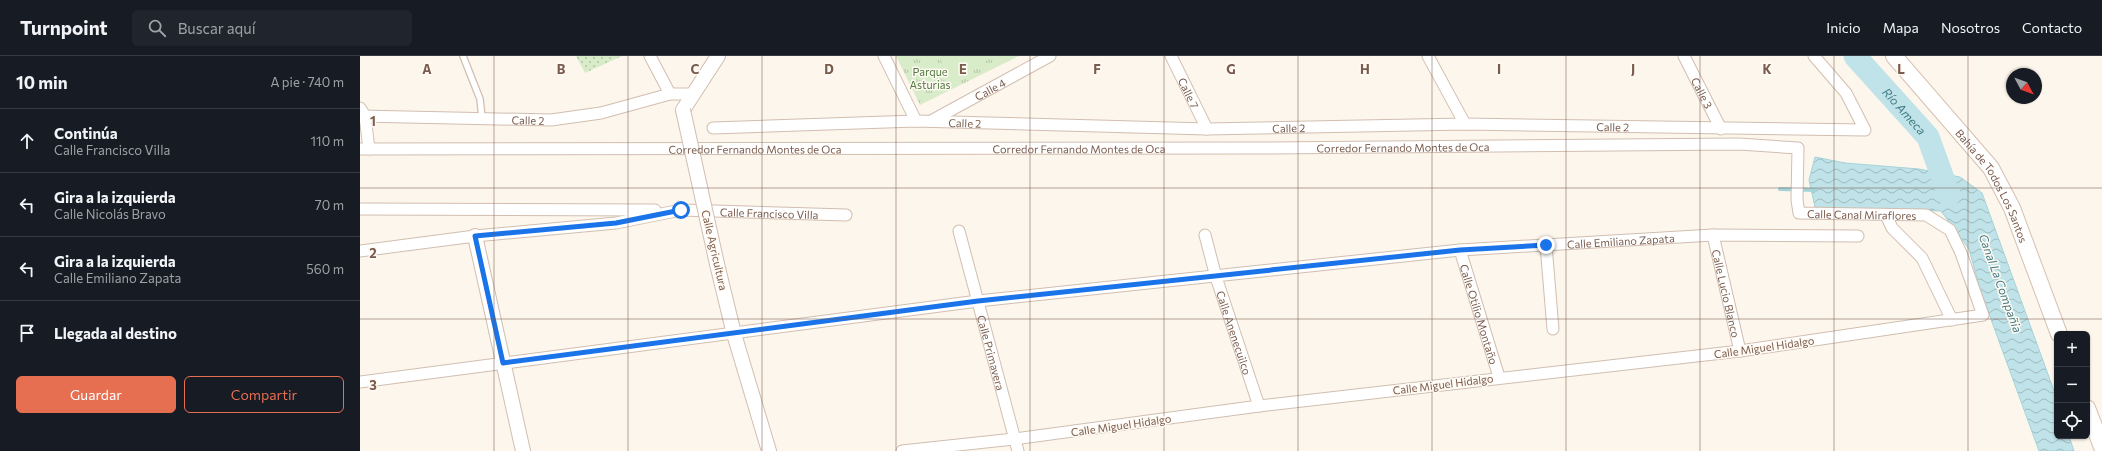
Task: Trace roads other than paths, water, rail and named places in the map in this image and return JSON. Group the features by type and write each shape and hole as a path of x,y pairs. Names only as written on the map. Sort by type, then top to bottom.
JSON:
{"main road":[{"name":"Bahía de Todos Los Santos","path":"1894,56 1991,168 2012,208 2058,331"},
{"path":"2090,416 2102,448"}],"street":[{"path":"650,56 670,94"},
{"name":"Calle Agricultura","path":"718,56 683,110 734,334 768,451"},
{"path":"884,56 916,121"},
{"name":"Calle 4","path":"929,121 1050,56"},
{"name":"Calle 7","path":"1172,56 1207,129"},
{"path":"1428,56 1465,124"},
{"name":"Calle 3","path":"1684,56 1721,129"},
{"name":"Calle 2","path":"713,128 929,121 1207,129 1465,124 1865,130 1846,93 1814,56"},
{"name":"Calle 2","path":"362,113 551,120 601,113 670,94 693,94"},
{"path":"362,113 364,149"},
{"path":"1742,129 1758,145"},
{"name":"Corredor Fernando Montes de Oca","path":"364,149 1236,148 1758,145 1798,148 1797,200 1799,213"},
{"path":"360,209 681,210"},
{"name":"Calle Francisco Villa","path":"360,251 475,236 616,223 681,210 846,215"},
{"name":"Calle Canal Miraflores","path":"1799,213 1926,215 1950,230 1961,253 1983,315"},
{"path":"1886,215 1892,228 1922,258 1952,320"},
{"name":"Calle Primavera","path":"959,231 1018,451"},
{"name":"Calle Anenecuilco","path":"1205,235 1216,277 1259,406"},
{"name":"Calle Emiliano Zapata","path":"360,382 978,301 1460,250 1713,235 1858,236"},
{"name":"Calle Lucio Blanco","path":"1713,235 1740,351"},
{"path":"475,236 523,451"},
{"path":"1546,245 1553,329"},
{"name":"Calle Otilio Montaño","path":"1460,250 1499,377"},
{"name":"Calle Miguel Hidalgo","path":"902,451 1014,439 1259,406 1499,377 1740,351 1983,315"}],"lane":[{"path":"463,56 480,99 482,118"}],"water":[{"path":"1815,157 1845,163 1919,169 1960,177 1982,193 2054,391 2054,439 2070,439 2074,451 2039,451 1980,289 1969,249 1941,211 1815,207 1809,180"}],"waterway":[{"name":"Río Ameca","path":"1855,56 1928,137 1949,195"},
{"name":"Canal La Compañia","path":"1780,189 1816,190"}],"park label":[{"name":"Parque Asturias","path":"930,77"}]}
